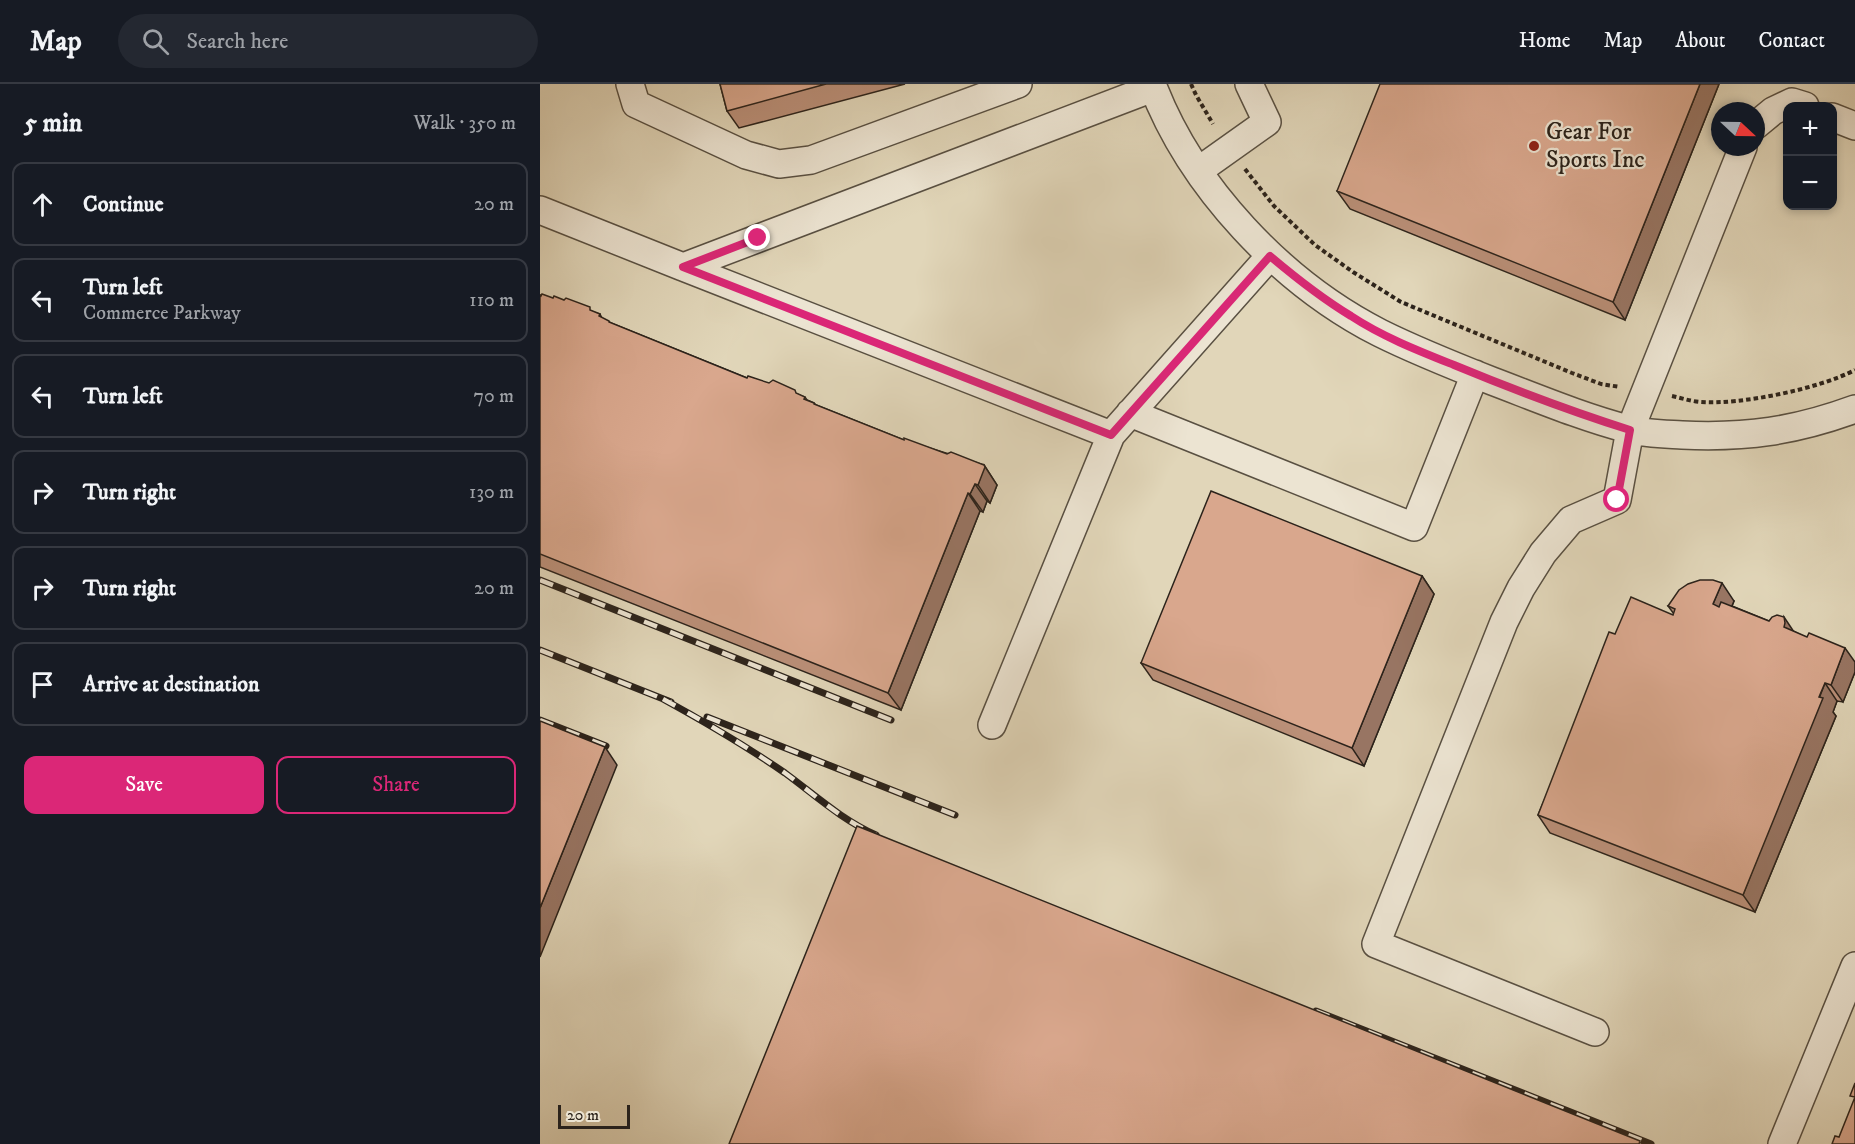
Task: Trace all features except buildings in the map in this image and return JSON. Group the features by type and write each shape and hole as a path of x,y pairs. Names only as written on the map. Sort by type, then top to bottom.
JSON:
{"street":[{"path":"630,84 636,104 746,155 779,164 811,160 1018,84"},
{"path":"1198,171 1267,122 1250,84"},
{"path":"683,267 1153,86 1173,128 1198,171 1250,235 1270,256 1312,289 1380,333 1475,374 1563,408 1630,430 1657,434 1721,437 1820,422 1855,409"},
{"path":"1765,118 1783,106"},
{"path":"1837,119 1855,126"},
{"path":"1595,1032 1376,944 1509,612 1521,588 1543,553 1571,520 1617,500 1630,430 1739,156"},
{"path":"540,210 1111,435"},
{"path":"992,725 1111,435 1270,256"},
{"path":"1130,413 1414,527 1475,374"},
{"path":"1782,1144 1855,966"}],"path":[{"path":"1191,84 1213,124"},
{"path":"1245,168 1274,206 1315,245 1401,302 1572,373 1601,384 1629,389"},
{"path":"1672,396 1699,402 1735,401 1806,387 1855,370"}],"railway":[{"path":"540,580 891,720"},
{"path":"540,650 671,702"},
{"path":"663,699 755,753 840,815 876,835"},
{"path":"707,717 955,815"},
{"path":"540,720 606,746"},
{"path":"1316,1011 1651,1144"}],"place":[{"name":"Gear For Sports Inc","path":"1534,146"}],"route":[{"path":"758,238 683,267 1111,435 1270,256 1319,295 1380,333 1475,374 1563,408 1630,430 1617,500"}]}
